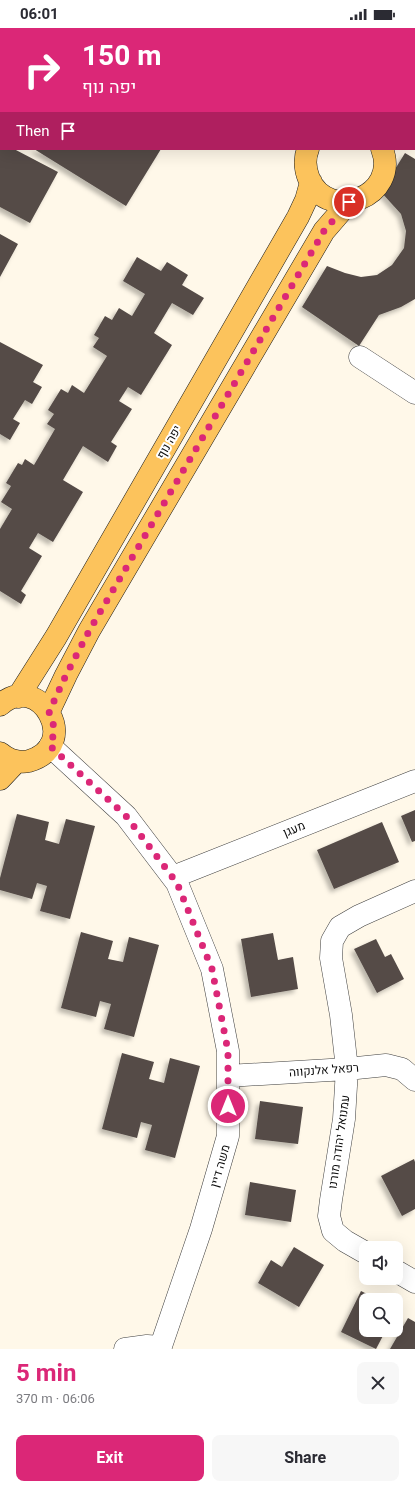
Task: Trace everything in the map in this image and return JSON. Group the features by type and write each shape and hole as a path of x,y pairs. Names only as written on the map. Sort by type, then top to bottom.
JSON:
{"main road":[{"path":"306,150 307,173 311,182 318,191 327,198 349,202 367,196 375,189 384,172 385,162 382,150"},
{"name":"יפה נוף","path":"9,701 60,630 298,217 306,200 311,182"},
{"path":"0,779 8,757 27,761 44,754 50,746 54,729 53,720 49,712 89,631 324,231 349,202"},
{"name":"יפה נוף","path":"9,701 27,697 36,700 49,712"}],"street":[{"path":"360,357 415,393"},
{"name":"משה דיין","path":"50,746 126,816 177,883 212,969 228,1051 228,1136 201,1229 160,1348"},
{"name":"מעגן","path":"173,877 415,781"},
{"name":"עמנואל יהודה מורנו","path":"359,1249 345,1241 333,1230 329,1216 330,1200 344,1119 347,1069 342,1015 331,958 332,941 340,927 415,891"},
{"name":"רפאל אלנקווה","path":"228,1076 347,1069 386,1065 402,1069 415,1080"},
{"path":"403,1275 415,1282"},
{"path":"125,1349 148,1346 160,1348"}],"building":[{"path":"0,150 16,150 58,172 30,223 0,207"},
{"path":"36,150 160,150 126,206"},
{"path":"405,153 415,159 415,299 401,307 379,315 359,346 302,307 327,266 361,277 377,275 392,265 404,248 406,231 401,214 381,192"},
{"path":"0,234 18,244 0,277"},
{"path":"137,257 161,271 167,262 188,275 182,285 204,298 193,315 172,303 154,333 172,345 141,395 128,387 119,401 132,409 111,442 117,446 108,462 83,446 63,480 83,492 53,542 38,533 29,548 42,556 21,591 26,595 21,604 0,591 0,529 12,509 1,502 11,486 6,483 18,463 22,465 25,459 34,465 55,429 47,424 54,414 48,410 61,389 68,393 72,385 84,393 107,356 93,347 99,338 94,335 105,316 112,320 119,308 132,316 145,294 123,281"},
{"path":"0,342 43,365 33,382 42,387 32,404 25,400 13,419 20,423 10,440 0,434"},
{"path":"415,810 415,841 412,842 401,816"},
{"path":"17,814 49,822 45,840 59,844 66,819 95,826 70,919 40,911 47,886 37,883 32,899 0,890 0,878"},
{"path":"382,822 399,862 334,889 317,850"},
{"path":"81,932 113,941 108,959 123,962 129,937 159,945 134,1037 104,1029 111,1004 100,1001 96,1017 61,1008"},
{"path":"273,933 278,960 293,957 298,989 251,997 241,939"},
{"path":"376,939 385,957 391,954 404,979 377,993 354,949"},
{"path":"122,1053 154,1062 149,1079 164,1083 170,1058 200,1066 175,1158 145,1150 152,1125 141,1122 137,1138 102,1129"},
{"path":"260,1101 303,1107 298,1144 255,1139"},
{"path":"414,1159 415,1209 402,1216 381,1176"},
{"path":"250,1182 296,1190 291,1222 245,1215"},
{"path":"294,1247 324,1265 299,1307 258,1283 271,1260 282,1267"},
{"path":"359,1295 359,1337 382,1337 376,1349 341,1332"},
{"path":"408,1318 415,1322 415,1349 390,1349 397,1337 403,1337 403,1327"}],"route":[{"path":"228,1106 228,1051 212,969 177,883 126,816 50,746 54,729 53,720 49,712 89,631 324,231 349,202"}]}
